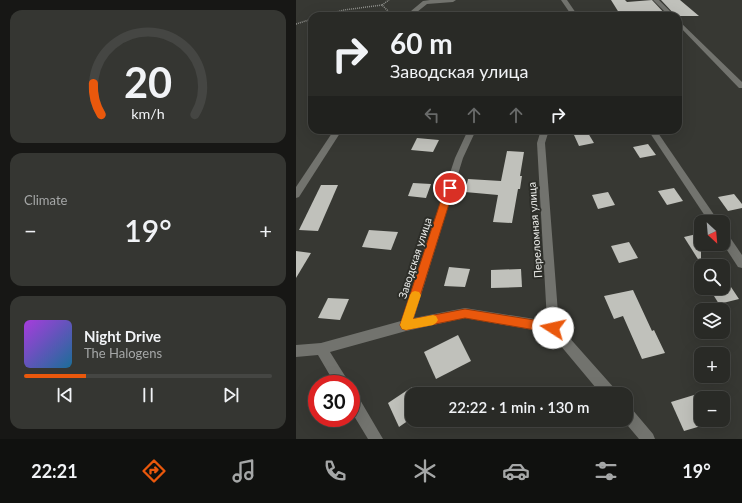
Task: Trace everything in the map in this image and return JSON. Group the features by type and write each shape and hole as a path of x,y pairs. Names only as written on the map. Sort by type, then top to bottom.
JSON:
{"street":[{"path":"413,12 425,2 453,0"},
{"path":"564,0 572,12"},
{"path":"656,0 668,12"},
{"path":"682,26 742,86"},
{"path":"296,195 335,134"},
{"name":"Заводская улица","path":"406,325 459,158 470,134"},
{"name":"Переломная улица","path":"543,134 541,143 553,328"},
{"path":"655,134 709,215"},
{"path":"730,246 742,264"},
{"path":"296,351 322,349 406,325 465,314 553,328 604,387"},
{"path":"322,349 338,375"},
{"path":"360,413 376,439"},
{"path":"633,421 648,439"}],"path":[{"path":"337,12 382,5 390,0"},
{"path":"382,5 389,12"},
{"path":"296,24 308,20"}],"building":[{"path":"611,0 625,0 627,2 652,0 663,12 618,12"},
{"path":"661,0 680,0 699,16 682,16 682,12 672,12"},
{"path":"589,134 594,143 579,146 574,135"},
{"path":"417,138 439,140 433,152 411,150"},
{"path":"648,144 656,155 640,158 633,147"},
{"path":"507,151 524,152 520,176 522,176 520,189 518,189 512,223 493,222 498,195 465,192 468,179 501,181"},
{"path":"413,183 431,184 426,198 408,196"},
{"path":"321,185 338,185 318,231 299,230"},
{"path":"674,188 683,201 667,205 658,191"},
{"path":"608,192 615,205 598,209 592,195"},
{"path":"734,194 742,204 742,208 728,211 718,197"},
{"path":"369,230 398,232 391,250 362,247"},
{"path":"694,235 694,251 701,251 701,259 698,259 684,237"},
{"path":"629,242 638,258 619,263 611,246"},
{"path":"296,251 311,253 296,278"},
{"path":"449,267 470,269 465,287 444,286"},
{"path":"521,269 522,287 491,288 491,270"},
{"path":"730,286 739,299 723,303 718,303 713,295 730,295"},
{"path":"633,290 652,331 654,330 665,353 642,359 623,316 614,319 604,296"},
{"path":"328,298 349,299 340,320 318,318"},
{"path":"458,335 471,361 436,379 424,352"},
{"path":"405,392 405,423 399,427 388,403"},
{"path":"694,395 694,427 698,427 684,431 671,402"}],"slow traffic":[{"path":"415,295 406,325 433,320"}],"route":[{"path":"450,188 406,325 465,314 553,328"}]}
